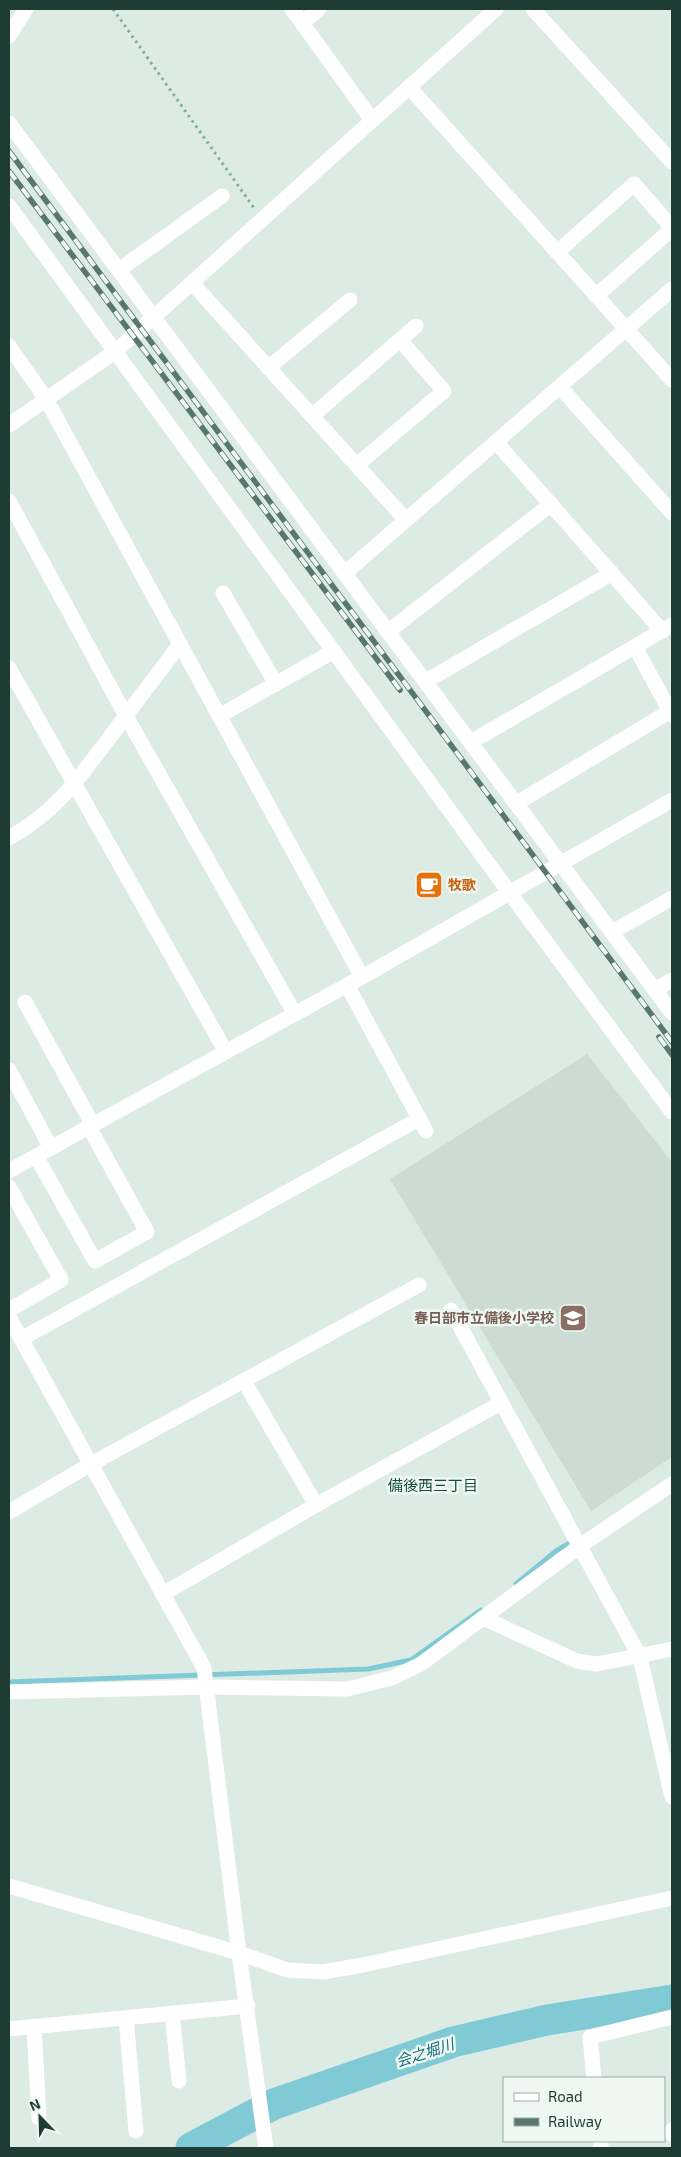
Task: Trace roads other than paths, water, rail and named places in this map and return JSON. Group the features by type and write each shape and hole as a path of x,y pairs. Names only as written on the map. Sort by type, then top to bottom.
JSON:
{"street":[{"path":"9,36 26,9"},
{"path":"292,9 372,120"},
{"path":"302,23 319,9"},
{"path":"9,425 116,351 496,9"},
{"path":"533,9 672,162"},
{"path":"409,87 672,380"},
{"path":"9,123 472,742 672,1013"},
{"path":"557,252 634,184 672,228 596,296"},
{"path":"119,270 222,196"},
{"path":"9,206 509,892 672,1112"},
{"path":"192,282 406,520"},
{"path":"345,572 672,289"},
{"path":"268,368 350,300"},
{"path":"312,416 416,326"},
{"path":"357,465 444,391 400,340"},
{"path":"9,346 46,400 362,977"},
{"path":"560,387 672,513"},
{"path":"472,742 667,628 612,574 496,442"},
{"path":"9,501 126,716 294,1014"},
{"path":"388,631 551,504"},
{"path":"426,681 612,574"},
{"path":"223,593 276,684"},
{"path":"9,838 29,827 50,810 74,784 180,644"},
{"path":"517,803 672,712 635,647"},
{"path":"220,716 334,651"},
{"path":"9,668 226,1052"},
{"path":"10,1169 362,977 672,800"},
{"path":"612,932 672,898"},
{"path":"655,990 672,980"},
{"path":"21,1339 422,1125 347,985"},
{"path":"26,1002 147,1232 95,1261 36,1156"},
{"path":"9,1070 51,1148"},
{"path":"9,1187 61,1280 9,1310"},
{"path":"9,1512 91,1464 419,1285"},
{"path":"450,1310 640,1657 672,1797"},
{"path":"9,1317 204,1668 239,1953 266,2144"},
{"path":"244,1381 316,1505"},
{"path":"163,1594 316,1505 501,1403"},
{"path":"9,1692 206,1687 347,1689 392,1678 421,1664 580,1546 672,1484"},
{"path":"483,1618 577,1661 597,1664 640,1657 672,1649"},
{"path":"9,1886 239,1953 287,1970 323,1972 672,1898"},
{"path":"9,2029 248,2006"},
{"path":"172,2014 179,2081"},
{"path":"126,2018 136,2131"},
{"path":"594,2077 590,2037 672,2018"},
{"path":"34,2026 39,2118"}],"waterway":[{"path":"516,1584 556,1551 575,1540"},
{"path":"9,1682 368,1669 411,1660 481,1610"},
{"name":"会之堀川","path":"191,2148 274,2104 453,2042 547,2020 672,2000"}],"railway":[{"path":"9,151 672,1042"},
{"path":"9,171 400,690"},
{"path":"659,1037 672,1055"}],"place":[{"name":"牧歌","path":"429,885"},
{"name":"春日部市立備後小学校","path":"573,1318"}],"district":[{"name":"備後西三丁目","path":"433,1486"}]}
